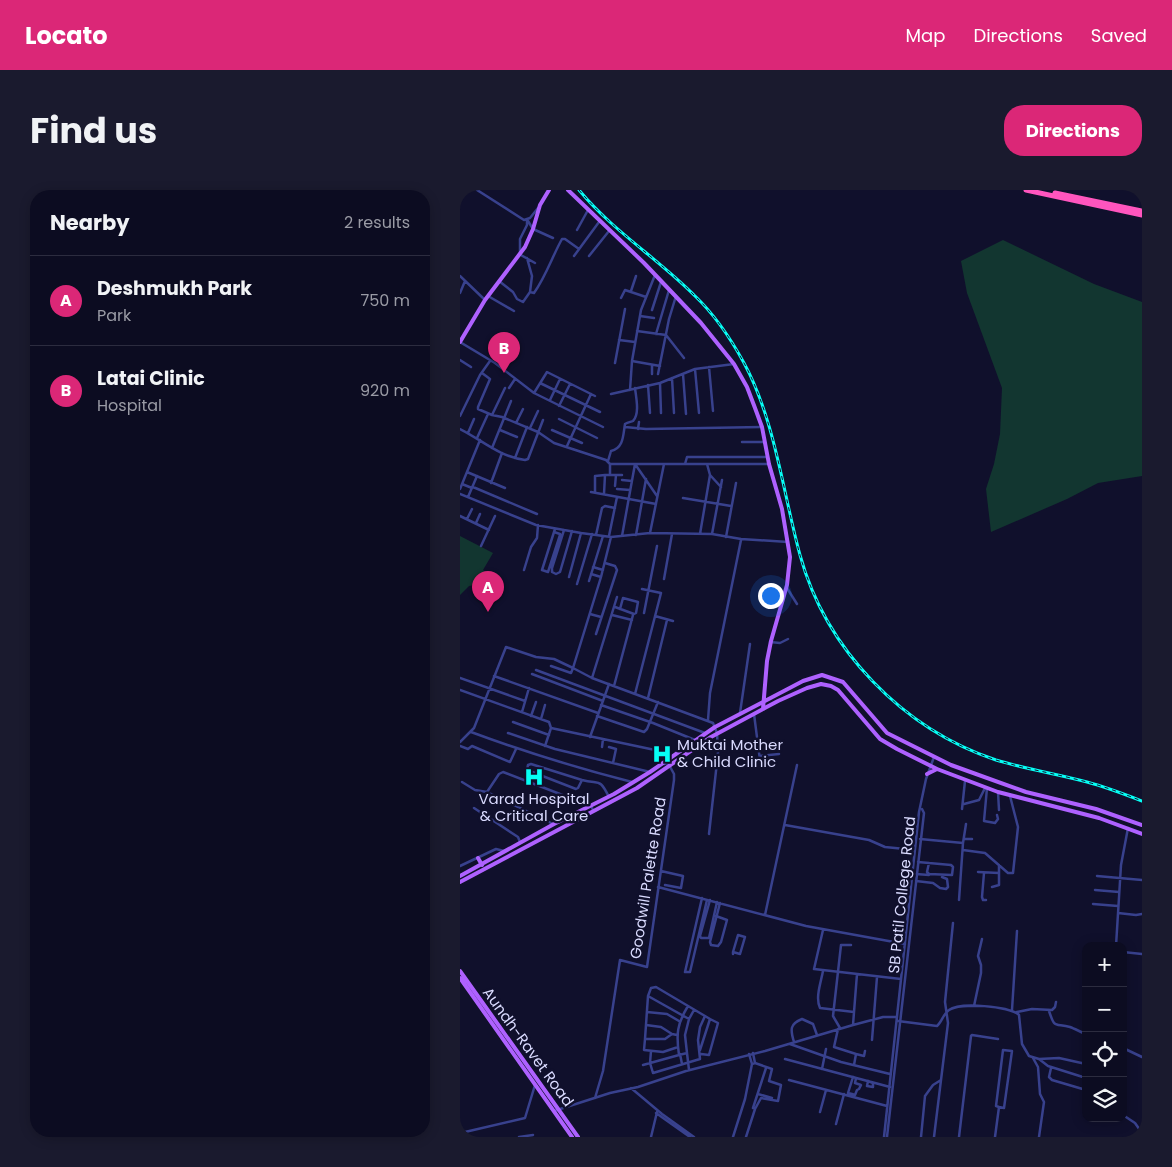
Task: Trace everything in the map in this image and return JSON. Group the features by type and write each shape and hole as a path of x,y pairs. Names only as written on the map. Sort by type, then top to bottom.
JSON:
{"highway":[{"path":"1026,190 1142,215"},
{"path":"1042,190 1142,211"}],"main road":[{"path":"460,342 487,298 525,247 540,205 548,190"},
{"path":"568,190 676,296 722,348 747,387 762,427 769,464 782,509 790,567 770,642 763,710"},
{"path":"460,876 554,824 609,797 650,772 715,727 803,681 822,675 843,682 887,733 951,766 992,782 1041,797 1096,809 1142,825"},
{"path":"460,882 637,788 717,733 788,696 815,685 825,684 832,686 843,695 880,739 930,766 965,781 1010,796 1075,812 1142,834"},
{"path":"927,774 937,769"},
{"path":"478,858 482,865"},
{"name":"Aundh-Ravet Road","path":"460,971 578,1137"},
{"name":"Aundh-Ravet Road","path":"460,978 572,1137"}],"street":[{"path":"477,190 518,217 526,220 533,229 553,238"},
{"path":"526,220 533,215 540,205"},
{"path":"577,230 588,210"},
{"path":"526,220 527,224 520,239 520,253 535,263"},
{"path":"574,256 599,222"},
{"path":"589,256 609,231"},
{"path":"530,292 534,292 538,288 562,239 565,239 579,249"},
{"path":"499,281 522,302 530,292 532,276 527,258"},
{"path":"630,386 640,316 655,275"},
{"path":"460,276 487,298 514,311"},
{"path":"631,292 636,276"},
{"path":"460,292 466,281"},
{"path":"652,310 661,282"},
{"path":"656,334 669,289"},
{"path":"621,298 624,290 646,297"},
{"path":"658,374 671,310 676,296"},
{"path":"615,363 625,309"},
{"path":"640,316 654,318"},
{"path":"637,331 666,335 684,358"},
{"path":"619,340 635,342"},
{"path":"460,342 490,360 534,393 603,427"},
{"path":"460,360 471,367"},
{"path":"460,416 490,360"},
{"path":"632,362 660,366"},
{"path":"610,394 630,386 635,388 660,383 695,369 734,364"},
{"path":"652,365 652,374"},
{"path":"710,367 712,411"},
{"path":"695,369 699,412"},
{"path":"534,393 547,372 593,395 566,446"},
{"path":"482,373 490,379 478,407 488,414 505,418 538,432 549,440 609,462 635,464 769,464"},
{"path":"683,374 686,414"},
{"path":"509,388 515,378"},
{"path":"672,378 674,413"},
{"path":"550,401 560,379"},
{"path":"540,383 600,412"},
{"path":"660,383 661,414"},
{"path":"559,406 570,384"},
{"path":"648,385 650,413"},
{"path":"492,415 504,388"},
{"path":"610,475 609,462 611,451 617,449 622,443 626,423 633,421 636,413 635,388"},
{"path":"492,448 511,401"},
{"path":"516,423 523,409"},
{"path":"515,458 538,411"},
{"path":"460,489 488,414"},
{"path":"468,433 474,419"},
{"path":"558,419 596,438"},
{"path":"460,436 461,430 502,453 525,460 528,459 543,420"},
{"path":"638,429 639,422"},
{"path":"625,426 638,429 762,427"},
{"path":"500,430 517,437"},
{"path":"552,430 582,443"},
{"path":"742,442 765,442"},
{"path":"492,482 502,453"},
{"path":"685,464 686,457 768,457"},
{"path":"694,457 694,464"},
{"path":"635,464 657,496"},
{"path":"622,536 635,464"},
{"path":"650,533 664,464"},
{"path":"700,534 710,475 707,464"},
{"path":"467,472 505,488"},
{"path":"604,494 605,475"},
{"path":"616,475 616,488 630,490"},
{"path":"622,475 595,476 593,492 656,504"},
{"path":"710,475 721,487"},
{"path":"468,497 477,476"},
{"path":"622,480 632,481"},
{"path":"636,535 646,480"},
{"path":"712,534 722,480"},
{"path":"726,537 736,483"},
{"path":"462,484 537,514"},
{"path":"460,494 554,530 560,534 548,572 542,570 554,530"},
{"path":"551,666 571,673 573,668 605,564 617,497"},
{"path":"682,498 731,506"},
{"path":"596,535 602,508 605,506 615,508"},
{"path":"467,519 472,509"},
{"path":"476,523 480,514"},
{"path":"460,516 489,530"},
{"path":"481,546 495,516"},
{"path":"524,570 531,547 537,538 538,525"},
{"path":"554,530 610,537 650,533 712,534 741,539 788,542"},
{"path":"564,530 552,568 552,572 556,574 560,572 572,531"},
{"path":"569,577 581,533"},
{"path":"577,584 592,534"},
{"path":"664,579 672,534"},
{"path":"589,582 603,536"},
{"path":"708,720 710,693 741,539"},
{"path":"644,613 658,546"},
{"path":"596,634 617,570 615,566 605,564"},
{"path":"593,567 603,570"},
{"path":"591,574 601,577"},
{"path":"786,587 797,604"},
{"path":"635,694 661,593 642,589"},
{"path":"592,678 617,597"},
{"path":"614,607 620,609 636,613 638,602 623,598 620,609"},
{"path":"590,614 601,618"},
{"path":"612,615 632,620"},
{"path":"614,686 633,615"},
{"path":"655,616 673,621"},
{"path":"648,698 667,620"},
{"path":"770,642 780,643 788,639"},
{"path":"740,715 739,708 750,644"},
{"path":"460,742 472,732 504,650 508,647 536,657 554,659 592,678 713,723 717,733 718,753 709,834"},
{"path":"536,670 705,733"},
{"path":"532,674 694,740"},
{"path":"494,676 642,732 646,730 658,702"},
{"path":"460,678 525,701"},
{"path":"590,737 609,684"},
{"path":"522,712 529,688"},
{"path":"460,690 549,722 551,728 545,746"},
{"path":"531,716 536,702"},
{"path":"541,719 545,705"},
{"path":"754,714 761,768"},
{"path":"513,722 549,735"},
{"path":"551,728 655,750 672,757"},
{"path":"472,732 563,764 634,782"},
{"path":"508,734 545,746 650,772"},
{"path":"602,747 603,739"},
{"path":"460,746 468,750 472,746 510,762 516,749"},
{"path":"609,747 616,749 613,763"},
{"path":"760,756 779,754"},
{"path":"922,807 927,774 934,756"},
{"path":"660,765 668,763 672,765"},
{"path":"582,780 576,789 527,770 528,765 531,764 582,780 602,783 609,797"},
{"name":"Goodwill Palette Road","path":"596,1098 604,1071 620,960 647,967 674,780 672,765"},
{"path":"765,915 797,765"},
{"path":"487,792 499,774 503,772 591,806 594,812"},
{"path":"962,809 965,781"},
{"path":"462,782 475,790 487,792 554,824"},
{"path":"964,804 979,800 986,788"},
{"path":"986,788 984,821 995,823 998,819 997,815"},
{"path":"998,792 999,810"},
{"path":"556,805 560,794"},
{"path":"963,850 985,853 1008,873 1014,871 1018,827 1010,796"},
{"name":"SB Patil College Road","path":"886,1137 887,1106 891,1087 901,979 924,813 922,807"},
{"name":"SB Patil College Road","path":"886,1137 919,812 922,807"},
{"path":"474,808 518,837 521,842"},
{"path":"959,900 966,824"},
{"path":"784,825 869,840 885,847 916,850"},
{"path":"1116,942 1121,865 1128,828"},
{"path":"920,839 964,841 972,839"},
{"path":"460,866 496,849 506,851"},
{"path":"918,862 929,863 952,866 952,875 929,874 929,863"},
{"path":"992,887 995,888 999,885 999,865"},
{"path":"661,871 683,876 682,888 665,885"},
{"path":"978,872 999,873"},
{"path":"984,873 982,897 983,900 986,900"},
{"path":"916,874 946,878 948,887 942,888 933,883 916,881"},
{"path":"1097,876 1142,880"},
{"path":"658,887 823,930 907,944"},
{"path":"1095,890 1119,892"},
{"path":"702,898 684,972 690,972 708,900"},
{"path":"708,900 701,938 709,938 719,903"},
{"path":"716,916 727,920 721,942 718,946 710,944 716,916 719,903"},
{"path":"1093,904 1118,906"},
{"path":"700,905 706,906"},
{"path":"709,911 715,912"},
{"path":"1118,913 1142,914"},
{"path":"934,1137 948,1023 946,996 953,923"},
{"path":"823,930 814,969 901,979"},
{"path":"1012,1010 1017,931"},
{"path":"738,935 744,937 740,954 733,953 738,935"},
{"path":"974,1006 982,970 978,958 982,939"},
{"path":"851,945 841,945 834,1010 834,1018 839,1029 834,1048 864,1056 865,1051"},
{"path":"1127,952 1142,954"},
{"path":"823,971 818,1006 821,1009 854,1012"},
{"path":"853,1025 857,974"},
{"path":"872,1040 877,977"},
{"path":"678,1047 663,1052 644,1050 648,996 651,988 654,987 718,1023 709,1055 700,1052"},
{"path":"648,996 689,1019"},
{"path":"1016,1012 1032,1009 1049,1011 1054,1009 1056,1002"},
{"path":"687,1070 679,1055 677,1035 679,1021 688,1006"},
{"path":"898,1021 937,1026 946,1013 953,1008 974,1006 1012,1010 1016,1012 1020,1019 1023,1049 1029,1056 1039,1059 1059,1058 1082,1063"},
{"path":"685,1064 687,1053 685,1035 689,1019 694,1010"},
{"path":"1049,1011 1052,1021 1057,1026 1082,1032"},
{"path":"647,1012 667,1014 679,1021"},
{"path":"651,1051 650,1064 653,1073 700,1059 699,1036 705,1016"},
{"path":"554,1111 687,1070 874,1019 897,1017"},
{"path":"700,1052 710,1019"},
{"path":"794,1042 792,1034 793,1024 802,1019 813,1024 817,1035"},
{"path":"646,1025 661,1026 672,1034 677,1035"},
{"path":"645,1039 665,1039 672,1034"},
{"path":"959,1137 970,1036 998,1039"},
{"path":"789,1043 824,1056 891,1074"},
{"path":"822,1069 826,1049"},
{"path":"995,1137 999,1107 996,1106 1003,1050 1012,1051 1004,1108 999,1107"},
{"path":"1127,1050 1142,1057"},
{"path":"643,1065 687,1053"},
{"path":"734,1137 754,1063 751,1054"},
{"path":"854,1065 856,1054"},
{"path":"1033,1058 1038,1067 1040,1094 1044,1102 1039,1137"},
{"path":"785,1059 891,1087"},
{"path":"1039,1059 1051,1068 1082,1077"},
{"path":"746,1137 755,1109 761,1098 779,1100 781,1085 769,1081 772,1069 754,1063"},
{"path":"753,1108 766,1068"},
{"path":"1051,1068 1050,1077 1052,1080 1082,1089"},
{"path":"852,1095 856,1095 861,1085 855,1083 855,1078"},
{"path":"852,1095 848,1093 855,1078"},
{"path":"789,1080 852,1095 887,1106"},
{"path":"921,1137 925,1096 941,1080"},
{"path":"460,1135 465,1132 524,1118 535,1084"},
{"path":"631,1088 657,1112 690,1137"},
{"path":"820,1112 826,1090"},
{"path":"758,1094 772,1098"},
{"path":"836,1124 844,1094"},
{"path":"651,1137 657,1112"},
{"path":"657,1112 694,1137"},
{"path":"1127,1117 1135,1122 1142,1133"},
{"path":"519,1137 533,1135"}],"green space":[{"path":"1003,240 1094,284 1142,302 1142,476 1098,483 1067,499 991,532 986,489 994,464 1000,434 1002,388 967,293 961,261"},
{"path":"460,536 493,553 483,570 485,572 480,584 469,586 460,595"}],"railway":[{"path":"579,190 620,231 701,302 722,327 739,354 755,385 771,432 800,555 812,590 829,623 849,653 873,682 900,707 930,728 962,746 996,760 1094,784 1142,801"}],"place":[{"name":"Latai Clinic","path":"504,373"},
{"name":"Deshmukh Park","path":"488,612"},
{"name":"Muktai Mother & Child Clinic","path":"662,754"},
{"name":"Varad Hospital & Critical Care","path":"534,777"}]}
